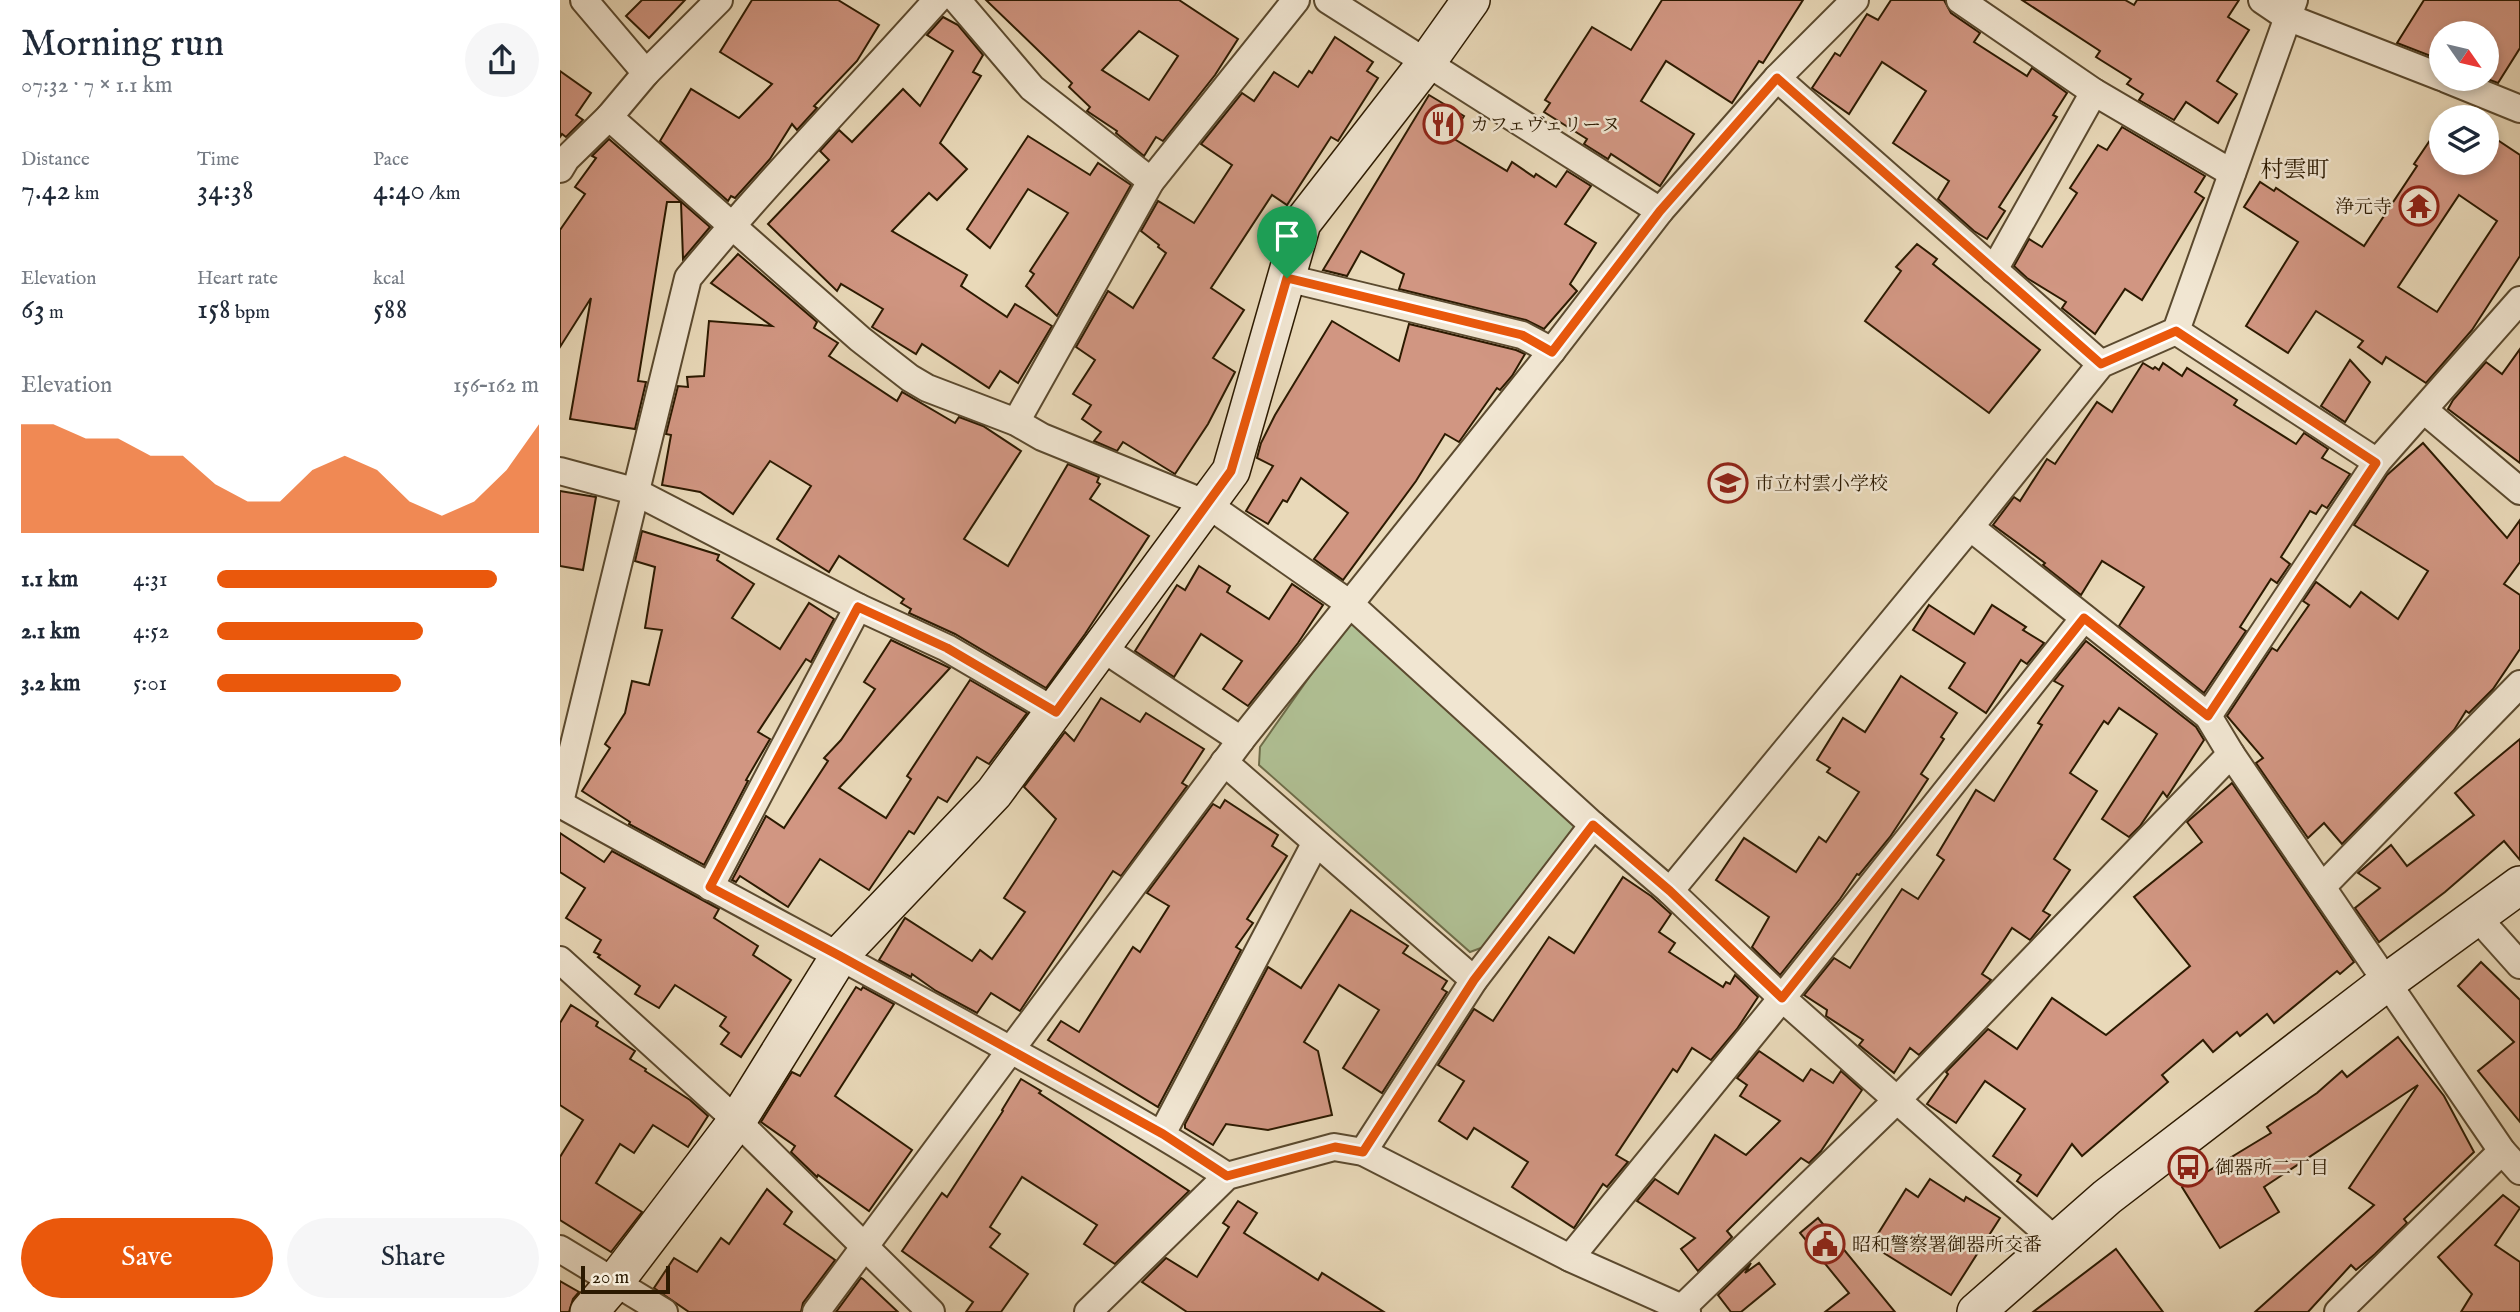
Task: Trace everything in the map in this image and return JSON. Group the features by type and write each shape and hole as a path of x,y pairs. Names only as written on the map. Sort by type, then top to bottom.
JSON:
{"street":[{"path":"584,0 646,73"},
{"path":"560,169 566,159 610,117 646,73 719,0"},
{"path":"937,0 732,225 688,278 560,803 1163,1134 1227,1176"},
{"path":"957,0 1032,88 1151,181"},
{"path":"1016,422 1151,181 1296,0"},
{"path":"1328,0 1660,211"},
{"path":"589,1312 737,1121 840,956 994,793 1231,471 1302,223 1427,62 1471,0"},
{"path":"816,1312 1224,762 1552,352 1660,211 1777,78 1856,0"},
{"path":"1960,0 2094,92 2232,173"},
{"path":"2262,0 2291,8 2429,71"},
{"path":"1670,891 2101,364 2176,331 2291,8"},
{"path":"1777,78 2101,364"},
{"path":"2476,91 2520,109"},
{"path":"1994,270 2094,92"},
{"path":"610,117 860,339 911,378 927,388 1016,422 1042,437 1207,504 1350,604 1593,825 1670,891 1782,998 2057,1242"},
{"path":"1287,278 1522,335 1552,352"},
{"path":"2208,716 2376,463 2520,300"},
{"path":"2176,331 2376,463"},
{"path":"2424,411 2520,491"},
{"path":"560,471 634,491 858,607 947,648 1056,712"},
{"path":"1970,527 2208,716 2231,754 2502,1151 2520,1171"},
{"path":"710,887 858,607"},
{"path":"1570,1258 1782,998 2084,618"},
{"path":"1102,648 1241,740"},
{"path":"2322,887 2520,684"},
{"path":"1088,1312 1227,1176 1335,1147 1363,1152 1570,1258 1685,1310 1898,1099 2231,754"},
{"path":"1224,762 1474,980"},
{"path":"1363,1152 1474,980 1593,825"},
{"path":"1163,1134 1315,844"},
{"path":"1976,1312 2107,1197 2387,982 2520,885"},
{"path":"2477,916 2520,965"},
{"path":"560,960 737,1121 931,1312"},
{"path":"2338,1312 2502,1151"},
{"path":"560,1249 664,1312"}],"green space":[{"path":"1346,625 1365,625 1578,817 1575,829 1489,945 1470,952 1259,765 1260,747"}],"building":[{"path":"642,0 685,0 649,38 626,16"},
{"path":"752,0 838,0 879,25 857,61 814,106 817,108 797,130 792,124 770,159 735,198 731,196 728,201 660,141 691,89 739,118 772,84 720,52"},
{"path":"986,0 1179,0 1238,39 1215,75 1163,141 1156,137 1144,156 1116,133 1117,131 1087,111 1090,107 1069,87 1072,83","holes":["1139,31 1178,56 1149,100 1102,70"]},
{"path":"1662,0 1803,0 1763,63 1759,61 1732,103 1666,61 1641,101 1694,134 1660,186 1611,154 1608,159 1584,144 1587,139 1544,112 1550,103 1545,100 1592,27 1631,50"},
{"path":"1891,0 1944,0 1951,13 1980,33 1974,42 2027,76 2032,68 2067,93 2053,115 2057,117 1999,207 2005,211 1987,239 1938,199 1949,181 1893,143 1926,91 1882,62 1849,114 1812,88 1835,53 1840,56 1867,14 1878,20"},
{"path":"2022,0 2125,0 2134,5 2137,0 2239,0 2228,17 2249,30 2217,81 2237,94 2218,123 2186,102 2174,120 2139,100 2143,94 2127,84 2131,79 2096,57 2100,51"},
{"path":"2424,0 2520,0 2520,48 2499,81 2499,21 2429,21 2429,55 2397,43"},
{"path":"943,17 958,25 983,55 973,72 981,76 940,143 967,169 937,200 929,193 892,231 967,275 961,286 1007,317 1015,304 1052,326 1018,383 1000,371 989,388 922,344 916,354 872,327 883,309 841,284 837,291 768,224 829,160 820,151 839,130 852,142 903,89 920,106 953,51 927,35"},
{"path":"1335,37 1373,62 1367,71 1378,78 1338,141 1331,137 1287,205 1272,195 1211,288 1244,310 1213,358 1235,372 1208,424 1175,474 1123,442 1117,451 1094,441 1101,432 1082,419 1091,405 1073,394 1095,360 1076,347 1108,291 1133,308 1166,253 1141,231 1158,201 1194,223 1232,165 1201,144 1242,93 1254,101 1274,72 1298,87 1309,71 1312,73"},
{"path":"560,71 591,93 576,115 583,120 566,137 562,134 560,137"},
{"path":"1429,95 1464,116 1451,137 1507,171 1512,162 1534,177 1536,174 1556,187 1567,171 1591,186 1565,224 1596,243 1570,284 1577,291 1544,329 1526,320 1399,289 1404,274 1361,251 1347,276 1323,270"},
{"path":"2122,127 2205,176 2195,192 2204,198 2142,300 2125,289 2095,334 2062,308 2066,302 2027,278 2014,266 2029,239 2042,247 2077,193 2070,188 2098,145 2107,150"},
{"path":"1028,136 1090,175 1098,163 1131,185 1057,316 1026,286 1034,274 1030,271 1068,213 1028,189 990,248 967,229"},
{"path":"609,139 710,227 683,259 681,202 667,202 638,381 646,382 635,429 570,419 591,298 560,347 560,230 585,194 575,187 596,158 592,156"},
{"path":"2499,141 2520,155 2520,256 2472,330 2426,383 2386,357 2382,364 2358,347 2363,341 2316,311 2288,353 2246,326 2298,242 2244,207 2260,182 2274,191 2276,188 2364,246 2417,166 2414,164 2429,142 2429,175 2499,175","holes":["2459,195 2497,221 2437,312 2398,287"]},
{"path":"1917,244 1937,259 1933,264 2040,350 1989,413 1865,321 1901,271 1896,267"},
{"path":"738,254 817,322 814,328 838,343 829,356 897,401 902,392 955,423 959,417 983,426 1021,451 964,539 1008,566 1068,464 1099,477 1097,482 1100,484 1090,499 1149,536 1046,688 955,634 909,613 911,609 901,603 904,599 839,556 829,572 777,539 811,486 770,461 733,514 700,492 662,485 671,435 666,434 678,386 688,387 687,377 704,376 709,321 772,326 711,283"},
{"path":"1332,321 1399,361 1409,324 1525,354 1512,376 1500,390 1497,388 1459,442 1445,434 1416,481 1343,580 1314,559 1348,513 1301,478 1287,502 1283,500 1268,524 1246,511 1273,466 1257,458 1261,443"},
{"path":"2520,349 2520,463 2448,409 2486,362 2502,374"},
{"path":"2350,360 2370,382 2345,422 2321,406"},
{"path":"2143,363 2159,370 2163,363 2182,376 2187,368 2237,400 2234,405 2296,444 2304,433 2328,449 2322,458 2350,474 2327,508 2322,505 2316,514 2310,511 2281,557 2290,564 2277,583 2271,579 2240,627 2246,631 2204,693 2119,626 2144,587 2102,561 2081,595 2043,565 2045,563 1993,525 2014,497 2020,501 2047,459 2055,464 2097,402 2112,412"},
{"path":"2423,443 2507,538 2520,520 2520,562 2504,584 2520,595 2520,649 2493,689 2469,713 2466,711 2454,730 2342,844 2324,823 2308,838 2256,763 2263,758 2227,716 2272,648 2277,651 2309,605 2303,601 2316,582 2350,607 2361,592 2398,619 2428,571 2354,525 2387,475"},
{"path":"560,491 596,497 583,570 560,566"},
{"path":"642,531 719,555 717,560 754,584 732,618 780,649 809,603 834,619 811,662 806,659 758,732 770,739 746,780 748,781 704,865 629,824 630,822 582,791 610,748 605,744 625,713 632,681 649,685 662,630 645,628 655,567 635,561"},
{"path":"1199,566 1230,586 1227,592 1269,619 1292,584 1323,605 1298,643 1248,706 1223,689 1242,661 1201,634 1174,677 1135,651 1177,585 1185,590"},
{"path":"1929,605 1974,634 1992,605 2026,627 2023,630 2044,643 2027,664 2021,660 1986,713 1949,688 1965,663 1913,630"},
{"path":"891,640 950,668 839,788 886,818 911,779 907,776 970,680 1027,713 989,764 977,757 947,802 938,797 914,834 909,831 869,890 820,859 788,907 740,876 736,882 732,880 766,816 784,828 828,761 824,758 841,740 875,689 864,682"},
{"path":"2086,641 2196,727 2204,740 2167,797 2163,792 2140,826 2129,837 2102,819 2157,734 2119,708 2108,724 2104,721 2070,773 2097,791 2054,859 2070,870 2043,911 2050,915 2030,940 2012,928 1982,974 1991,980 1919,1055 1910,1048 1894,1073 1859,1045 1863,1040 1826,1016 1827,1010 1804,995 1834,958 1850,968 1902,889 1918,899 1944,860 1937,855 1976,790 1994,801 2042,725 2038,723 2063,686 2054,681"},
{"path":"1901,676 1957,713 1921,774 1928,779 1890,837 1859,875 1857,874 1780,975 1752,947 1769,917 1716,880 1744,838 1796,872 1819,837 1826,842 1859,792 1827,772 1830,768 1817,760 1843,718 1865,732"},
{"path":"1101,698 1140,722 1146,713 1204,749 1182,783 1187,786 1121,876 1113,871 1020,1011 991,993 977,1013 936,991 912,974 911,977 879,960 905,918 972,961 980,950 992,959 1025,912 1004,898 1056,819 1024,787 1065,732 1074,741"},
{"path":"2520,739 2520,860 2504,841 2445,892 2379,942 2355,908 2380,888 2358,873 2391,845 2407,866 2474,815 2455,793"},
{"path":"2232,783 2354,962 2340,974 2337,971 2274,1023 2267,1014 2240,1036 2237,1032 2213,1052 2203,1040 2162,1075 2168,1082 2082,1156 2072,1144 2037,1196 2017,1181 2021,1175 1993,1156 2025,1109 1985,1081 1956,1123 1927,1104 1948,1074 1946,1072 1988,1029 2017,1049 2052,998 2106,1035 2190,966 2134,897 2202,842 2187,822"},
{"path":"1225,800 1278,835 1272,846 1287,856 1247,919 1253,923 1236,947 1241,950 1158,1107 1048,1040 1061,1021 1079,1032 1133,947 1140,952 1169,906 1147,893 1213,804 1220,808"},
{"path":"560,833 604,862 612,851 719,909 714,918 758,946 753,955 791,980 741,1057 721,1044 729,1033 720,1026 726,1017 675,985 659,1008 635,994 640,986 594,952 601,940 566,918 585,888 560,872"},
{"path":"1623,877 1671,914 1659,932 1675,943 1669,952 1723,987 1726,982 1730,984 1735,975 1758,997 1737,1029 1711,1060 1692,1048 1677,1072 1673,1069 1616,1155 1628,1162 1607,1187 1603,1184 1574,1228 1512,1187 1528,1162 1474,1128 1467,1139 1439,1121 1464,1081 1438,1065 1474,1009 1493,1021 1549,937 1574,953"},
{"path":"1351,910 1408,946 1403,953 1447,981 1442,989 1447,992 1382,1093 1343,1068 1379,1010 1339,985 1304,1042 1318,1051 1332,1115 1268,1130 1226,1124 1213,1145 1185,1128 1268,967 1301,988"},
{"path":"2481,962 2520,1000 2520,1122 2478,1071 2514,1042 2458,986"},
{"path":"856,987 861,990 863,987 894,1004 835,1096 912,1150 869,1211 818,1175 817,1177 791,1152 795,1146 761,1122 792,1072 800,1076"},
{"path":"571,1005 598,1022 596,1026 635,1051 630,1059 690,1100 708,1116 688,1147 653,1125 634,1153 620,1144 596,1183 642,1212 611,1252 560,1220 560,1157 583,1120 560,1105 560,1023"},
{"path":"2398,1037 2444,1096 2474,1152 2404,1219 2407,1223 2375,1254 2356,1270 2351,1265 2308,1312 2255,1312 2374,1205 2349,1188 2418,1085 2264,1187 2279,1212 2220,1248 2182,1187 2271,1133 2267,1127 2317,1093 2342,1071 2347,1077"},
{"path":"1759,1051 1803,1081 1811,1069 1833,1083 1841,1071 1862,1090 1821,1151 1809,1163 1801,1158 1727,1231 1732,1237 1698,1271 1681,1249 1695,1238 1637,1201 1655,1179 1678,1194 1715,1135 1746,1155 1780,1121 1740,1096 1747,1085 1737,1078"},
{"path":"1021,1079 1189,1191 1115,1264 1084,1244 1097,1225 1022,1177 990,1227 1000,1234 990,1247 1028,1274 1001,1312 966,1312 973,1302 902,1251 942,1193 947,1197"},
{"path":"1930,1179 1964,1201 1966,1197 2000,1218 1951,1295 1871,1245 1906,1189 1918,1197"},
{"path":"767,1189 792,1212 784,1224 835,1260 803,1303 801,1312 689,1312 654,1288 674,1258 697,1272 721,1238 729,1244"},
{"path":"2503,1195 2520,1208 2495,1245 2520,1262 2520,1312 2461,1312 2472,1294 2438,1257"},
{"path":"1238,1201 1257,1213 1244,1233 1318,1280 1322,1273 1384,1312 1187,1312 1142,1282 1166,1258 1197,1277 1229,1227 1223,1223"},
{"path":"1818,1218 1895,1312 1825,1312 1849,1293 1800,1233"},
{"path":"2116,1249 2163,1312 2033,1312"},
{"path":"1751,1263 1745,1273 1759,1263 1775,1284 1741,1312 1731,1312 1718,1295"},
{"path":"861,1278 863,1279 898,1312 836,1312"},
{"path":"560,1281 579,1292 573,1299 569,1312 560,1312"}],"place":[{"name":"カフェヴェリーヌ","path":"1443,124"},
{"name":"浄元寺","path":"2419,206"},
{"name":"市立村雲小学校","path":"1728,483"},
{"name":"御器所二丁目","path":"2188,1167"},
{"name":"昭和警察署御器所交番","path":"1825,1244"}],"district":[{"name":"村雲町","path":"2295,169"}],"route":[{"path":"1777,78 2101,364 2176,331 2376,463 2208,716 2084,618 1782,998 1670,891 1593,825 1474,980 1363,1152 1335,1147 1227,1176 1163,1134 710,887 858,607 947,648 1056,712 1231,471 1287,278 1522,335 1552,352 1660,211 1777,78"}]}
